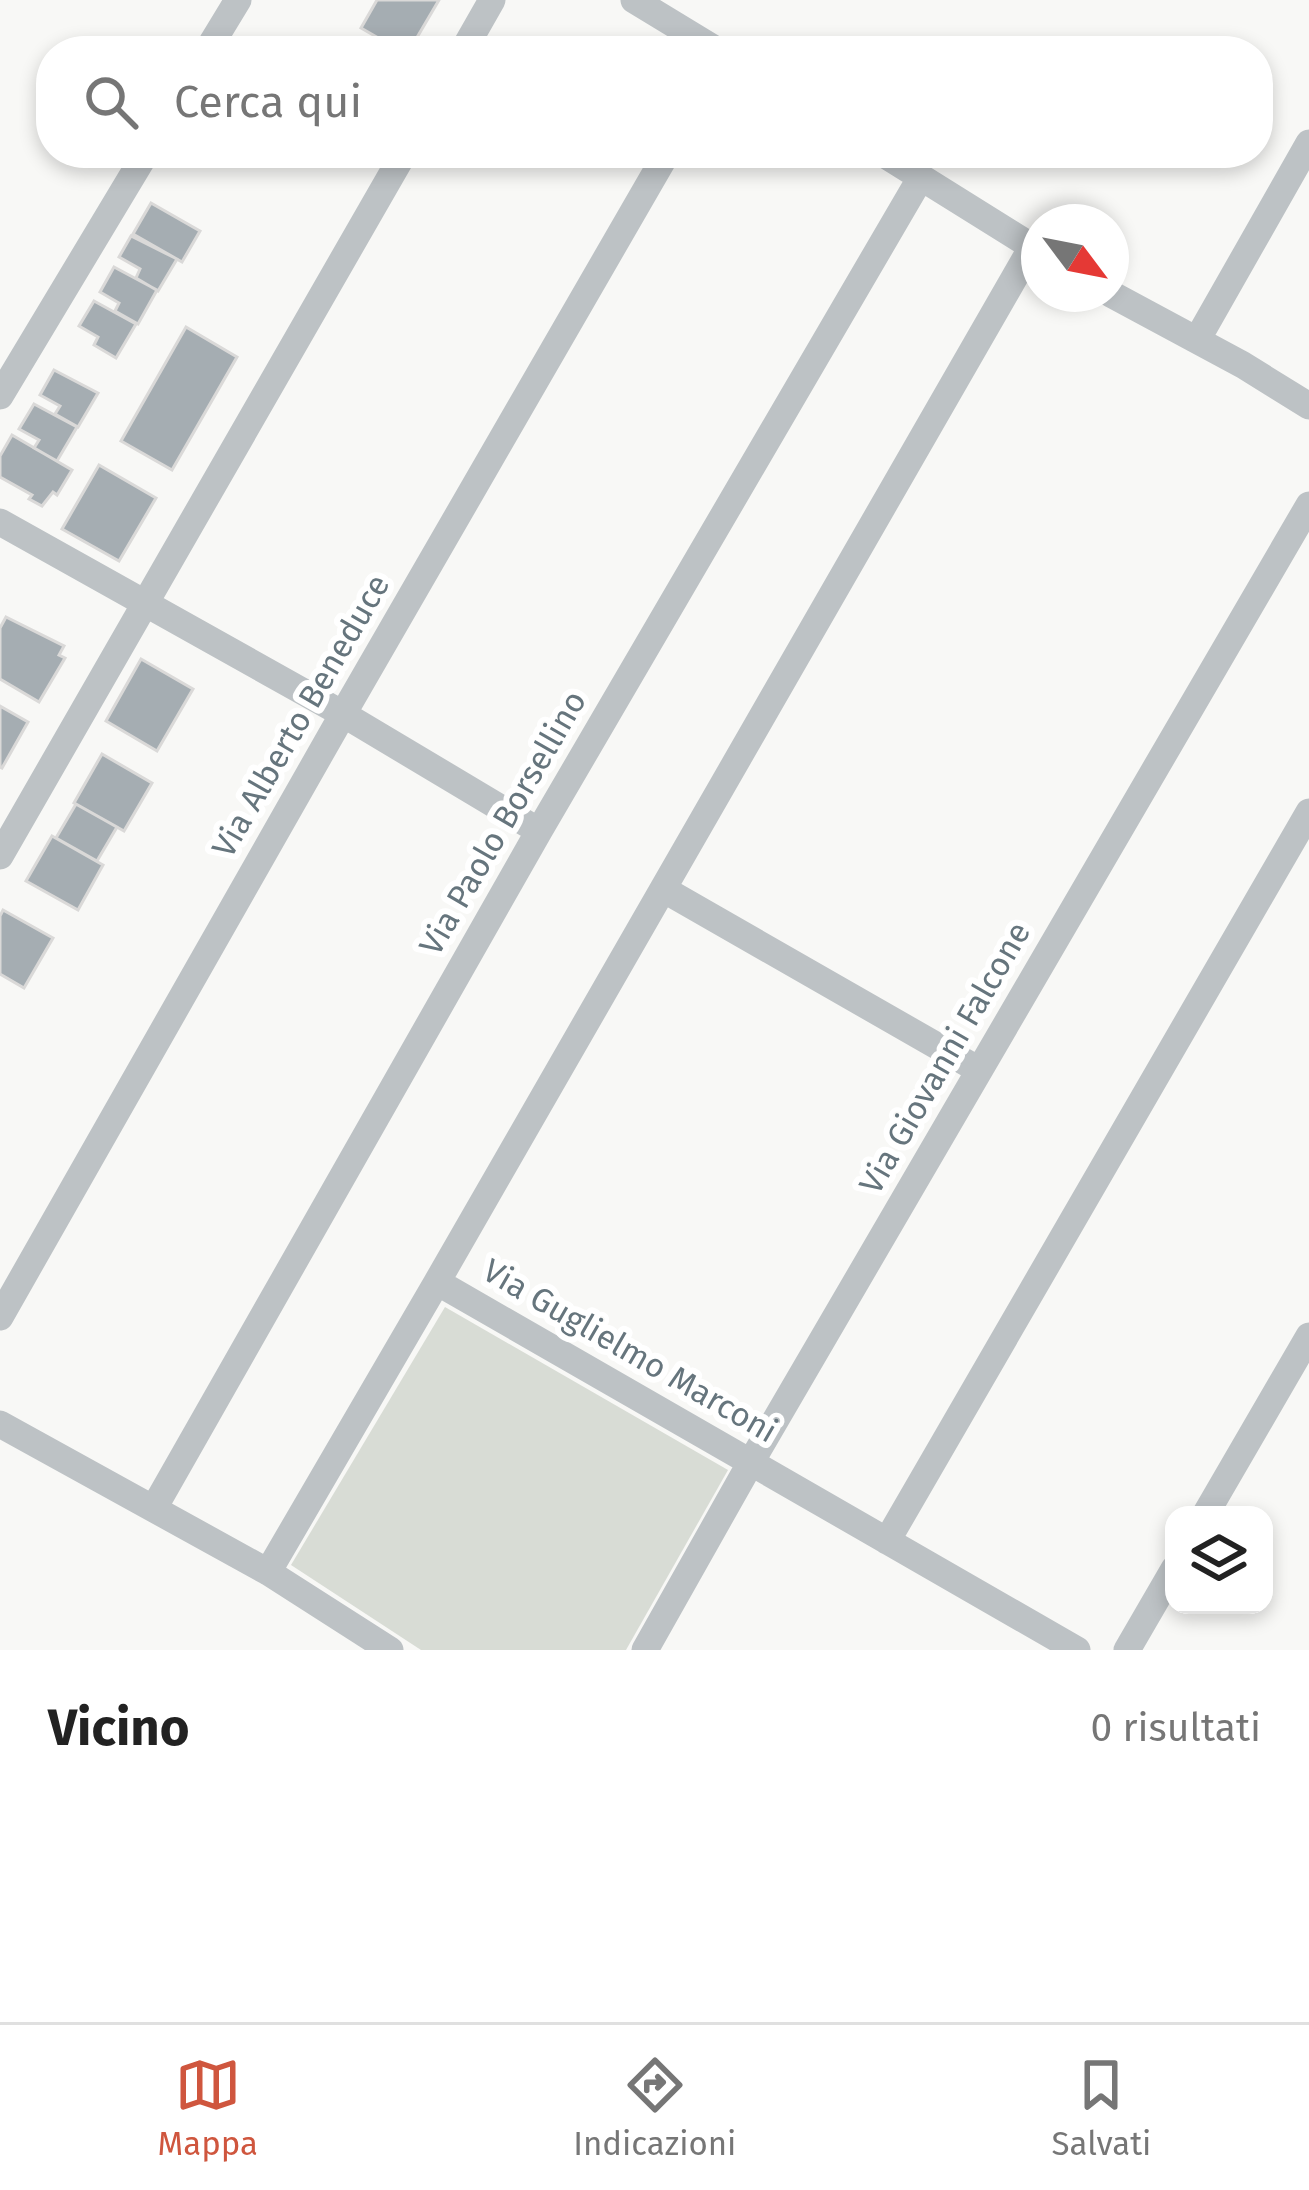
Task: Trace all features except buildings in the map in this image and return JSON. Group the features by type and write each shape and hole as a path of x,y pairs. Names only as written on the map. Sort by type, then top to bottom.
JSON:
{"street":[{"path":"217,36 238,0"},
{"path":"472,36 492,0"},
{"path":"634,0 693,36"},
{"path":"1197,340 1309,142"},
{"path":"0,397 137,168"},
{"path":"0,856 395,168"},
{"name":"Via Alberto Beneduce","path":"0,1317 658,168"},
{"path":"905,168 1021,240"},
{"name":"Via Paolo Borsellino","path":"154,1508 539,831 921,178"},
{"path":"436,1282 1021,275"},
{"path":"1129,303 1309,406"},
{"name":"Via Giovanni Falcone","path":"646,1650 1309,505"},
{"path":"0,521 343,714 539,831"},
{"path":"887,1541 1309,812"},
{"path":"663,889 980,1070"},
{"name":"Via Guglielmo Marconi","path":"268,1572 436,1282 1077,1650"},
{"path":"1210,1506 1309,1336"},
{"path":"0,1424 268,1572 390,1650"},
{"path":"1127,1650 1165,1585"}],"shaded area":[{"path":"445,1307 728,1470 626,1650 421,1650 291,1565"}]}
